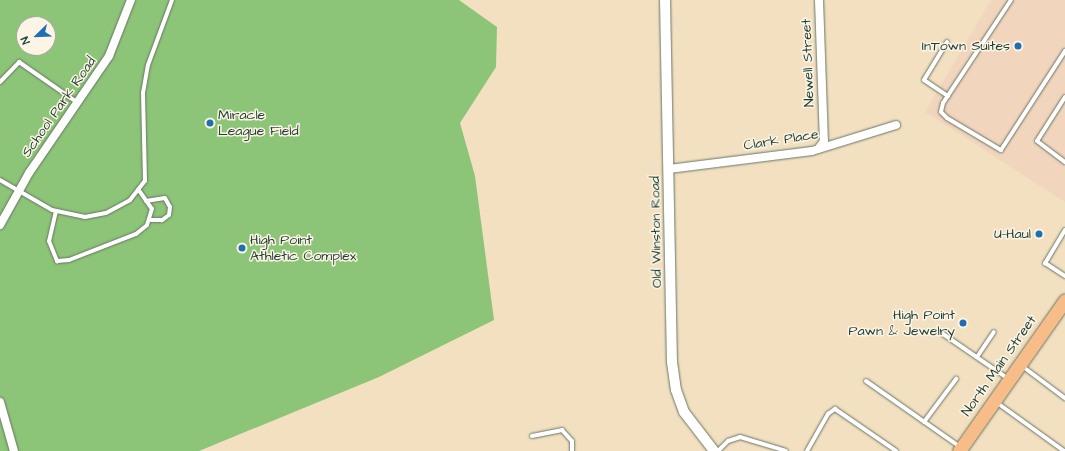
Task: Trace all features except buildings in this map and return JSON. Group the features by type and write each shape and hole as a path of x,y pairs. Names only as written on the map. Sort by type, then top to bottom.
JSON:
{"main road":[{"name":"North Main Street","path":"960,449 1009,379 1063,308"}],"street":[{"name":"School Park Road","path":"0,225 17,192 109,56 131,0"},
{"name":"Old Winston Road","path":"665,0 676,390 684,412 714,451"},
{"name":"Newell Street","path":"819,0 824,141 819,148"},
{"name":"Clark Place","path":"669,169 819,148 896,125"},
{"path":"0,402 14,451"}],"lane":[{"path":"0,180 17,192 56,211 85,218 106,213 130,200 145,181 143,93 148,65 172,0"},
{"path":"1011,0 948,96 942,112 947,118 1001,150 1065,51"},
{"path":"948,42 924,80 948,96"},
{"path":"0,82 19,62 78,103"},
{"path":"1065,98 1037,141 1065,162"},
{"path":"56,211 49,241 56,261 69,260 136,234 151,220 152,209 138,189"},
{"path":"146,201 164,198 170,207 169,215 162,220 151,220"},
{"path":"1065,230 1045,263 1065,276"},
{"path":"977,357 994,332"},
{"path":"944,334 1009,379"},
{"path":"1020,364 1065,398"},
{"path":"924,422 956,379"},
{"path":"866,381 960,449"},
{"path":"994,401 1064,451"},
{"path":"807,451 828,414 835,409 896,451"},
{"path":"532,436 562,430 572,441 572,451"},
{"path":"718,451 728,441 740,437 786,451"}],"shaded area":[{"path":"991,0 1065,0 1065,202 925,112"}],"green space":[{"name":"High Point Athletic Complex","path":"0,0 459,0 497,27 496,67 460,123 475,176 494,320 379,377 199,451 0,451"}],"place":[{"name":"InTown Suites","path":"1018,46"},
{"name":"Miracle League Field","path":"210,123"},
{"name":"U-Haul","path":"1039,234"},
{"name":"High Point Athletic Complex","path":"242,248"},
{"name":"High Point Pawn & Jewelry","path":"963,323"}]}
